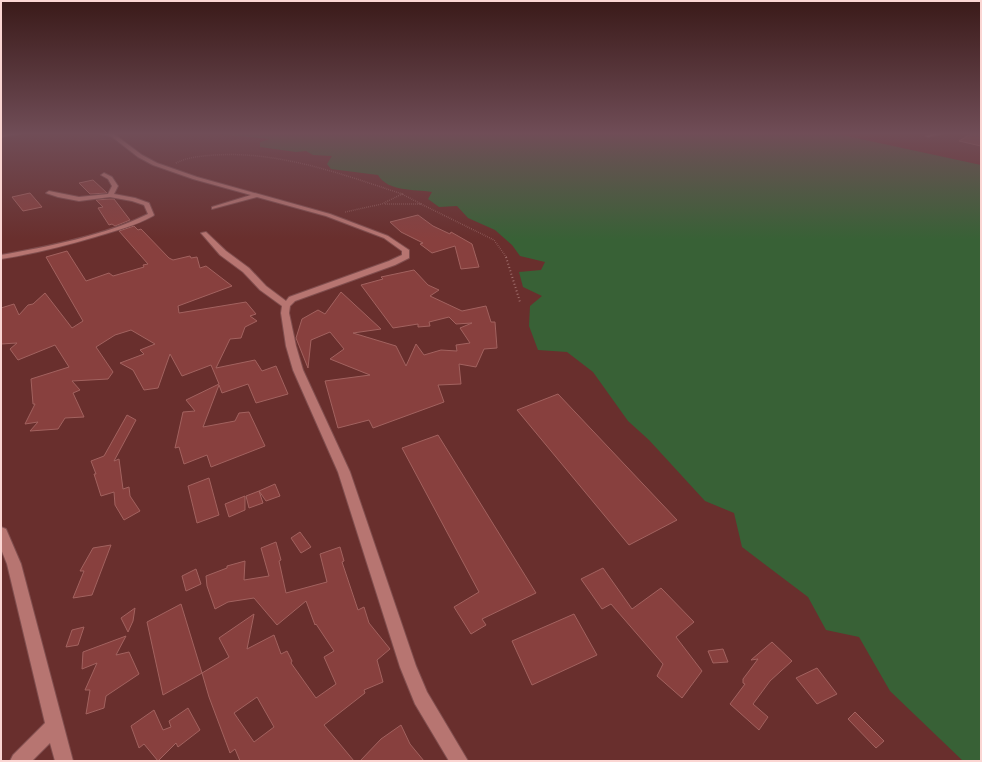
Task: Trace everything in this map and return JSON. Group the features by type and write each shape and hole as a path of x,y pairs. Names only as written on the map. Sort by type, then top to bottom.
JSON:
{"street":[{"path":"171,169 195,178 255,196 328,215 386,237 405,250 406,256 392,263 292,299 286,305 286,319 298,370 344,472 408,667 421,698 459,761"},
{"path":"104,175 110,178 115,186 110,195"},
{"path":"1,257 31,253 64,244 136,223 151,215 147,204 133,199 110,195 88,200 72,199 49,193"},
{"path":"214,208 255,196"},
{"path":"204,233 224,253 246,270 263,288 286,305"},
{"path":"1,534 14,564 64,761"},
{"path":"19,761 54,726"}],"path":[{"path":"321,169 342,173 402,194 494,240 508,259 520,302"},
{"path":"328,215 383,204 396,199 402,194"},
{"path":"383,204 421,204"}],"green space":[{"path":"331,169 981,169 981,761 963,761 890,691 859,637 826,630 808,597 742,547 734,513 705,501 649,440 628,421 593,372 567,352 538,350 529,326 530,306 542,296 523,287 519,272 541,270 545,262 520,256 512,245 495,230 468,218 457,206 439,207 428,199 432,192 395,187 382,180 378,175"}],"building":[{"path":"93,180 107,193 90,194 79,183"},
{"path":"30,193 42,207 23,211 12,197"},
{"path":"114,199 130,220 115,226 112,224 109,225 98,208 103,207 96,200"},
{"path":"418,215 433,226 450,234 451,232 472,244 479,267 461,269 455,246 432,253 420,244 423,243 401,232 390,222"},
{"path":"134,226 138,230 141,229 169,258 173,260 190,256 191,258 197,257 200,268 206,266 232,286 178,306 179,313 246,302 256,314 250,316 257,321 245,327 241,338 230,339 216,368 255,360 262,371 276,366 288,394 256,403 248,384 222,393 219,385 203,427 235,421 239,413 249,412 265,446 211,467 207,455 184,464 179,447 175,448 183,412 195,411 186,400 219,384 211,365 182,376 170,354 158,388 144,390 133,370 120,363 144,354 140,350 155,344 131,330 115,335 96,347 113,372 108,379 72,381 80,390 73,393 84,417 65,418 58,429 30,431 38,422 25,424 35,404 33,404 31,379 69,367 55,345 18,360 10,349 17,343 1,344 1,308 14,304 19,315 28,305 33,304 45,293 72,328 83,321 46,257 67,251 86,281 109,273 113,276 144,267 143,265 148,264 119,231"},
{"path":"414,270 428,285 439,290 430,296 462,311 486,306 491,322 495,322 497,348 484,349 476,367 459,364 461,384 438,385 444,402 373,428 369,420 338,428 325,381 370,375 330,359 344,349 330,332 311,340 308,368 296,338 302,319 318,310 325,314 341,292 381,329 353,333 396,346 406,366 416,344 424,355 441,350 457,351 456,345 470,343 460,328 472,323 456,324 449,317 429,322 430,326 418,327 418,324 393,328 361,285 383,279 381,277"},
{"path":"558,394 677,520 629,545 517,410"},
{"path":"127,415 136,420 114,461 119,459 123,489 129,487 130,496 140,511 124,520 115,505 114,492 101,496 94,474 96,474 91,461 104,456"},
{"path":"438,435 536,593 482,619 486,625 471,634 454,607 479,592 402,448"},
{"path":"209,478 219,515 197,523 188,486"},
{"path":"275,484 280,496 266,501 259,491"},
{"path":"259,491 263,503 249,508 246,496"},
{"path":"245,496 245,510 229,517 225,504"},
{"path":"300,532 311,547 301,553 291,538"},
{"path":"276,542 281,560 279,561 286,593 327,582 320,554 340,547 344,561 342,562 358,610 364,607 369,623 390,649 377,660 383,682 364,690 365,693 324,725 354,761 240,761 235,749 230,753 209,697 202,673 229,657 219,638 254,614 247,649 274,635 281,654 287,651 292,661 291,663 316,698 336,684 324,657 334,651 316,624 315,625 306,601 277,625 254,598 228,602 215,609 207,586 206,576 227,568 227,566 245,561 244,580 269,576 261,548","holes":["257,697 274,727 254,742 234,713"]},
{"path":"111,545 92,595 73,598 84,571 80,571 93,548"},
{"path":"603,568 632,609 661,588 694,622 676,637 702,671 682,698 657,676 663,664 611,604 602,609 581,579"},
{"path":"196,569 201,584 186,591 182,576"},
{"path":"181,604 202,673 163,695 147,622"},
{"path":"135,608 133,621 128,632 121,618"},
{"path":"574,614 597,655 532,685 512,641"},
{"path":"84,627 78,645 66,647 72,630"},
{"path":"126,636 116,655 129,652 139,674 106,696 104,708 86,714 90,690 85,690 97,663 82,669 83,652"},
{"path":"772,642 792,661 770,681 753,704 768,717 759,730 730,704 745,684 743,683 743,679 758,659 751,660"},
{"path":"723,649 728,662 713,663 708,651"},
{"path":"817,668 837,694 817,704 796,678"},
{"path":"188,708 200,730 178,747 176,743 158,761 144,744 139,748 131,726 154,710 163,730 171,727 169,721"},
{"path":"855,712 884,741 876,748 848,719"},
{"path":"401,725 410,744 424,761 360,761 381,739"}]}
